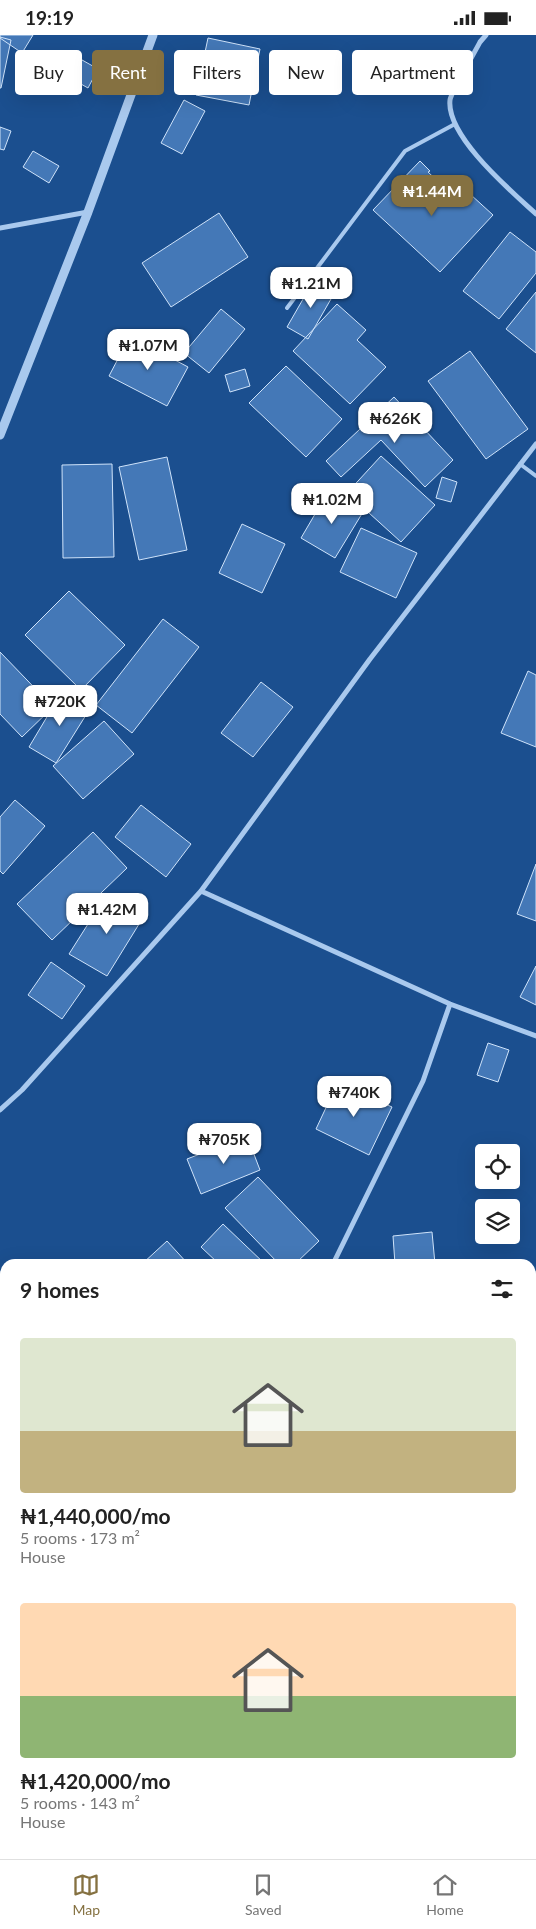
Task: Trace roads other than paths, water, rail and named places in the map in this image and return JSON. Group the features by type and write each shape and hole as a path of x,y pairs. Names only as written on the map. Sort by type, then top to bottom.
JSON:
{"street":[{"path":"0,435 88,212 153,35"},
{"path":"486,35 480,42 450,99 455,124 483,165 536,214"},
{"path":"0,228 88,212"},
{"path":"0,1110 22,1089 201,891 370,659 536,444"},
{"path":"201,891 450,1004 536,1036"},
{"path":"335,1259 424,1081 450,1004"}],"lane":[{"path":"287,308 405,151 455,124"},
{"path":"520,464 536,476"}]}
